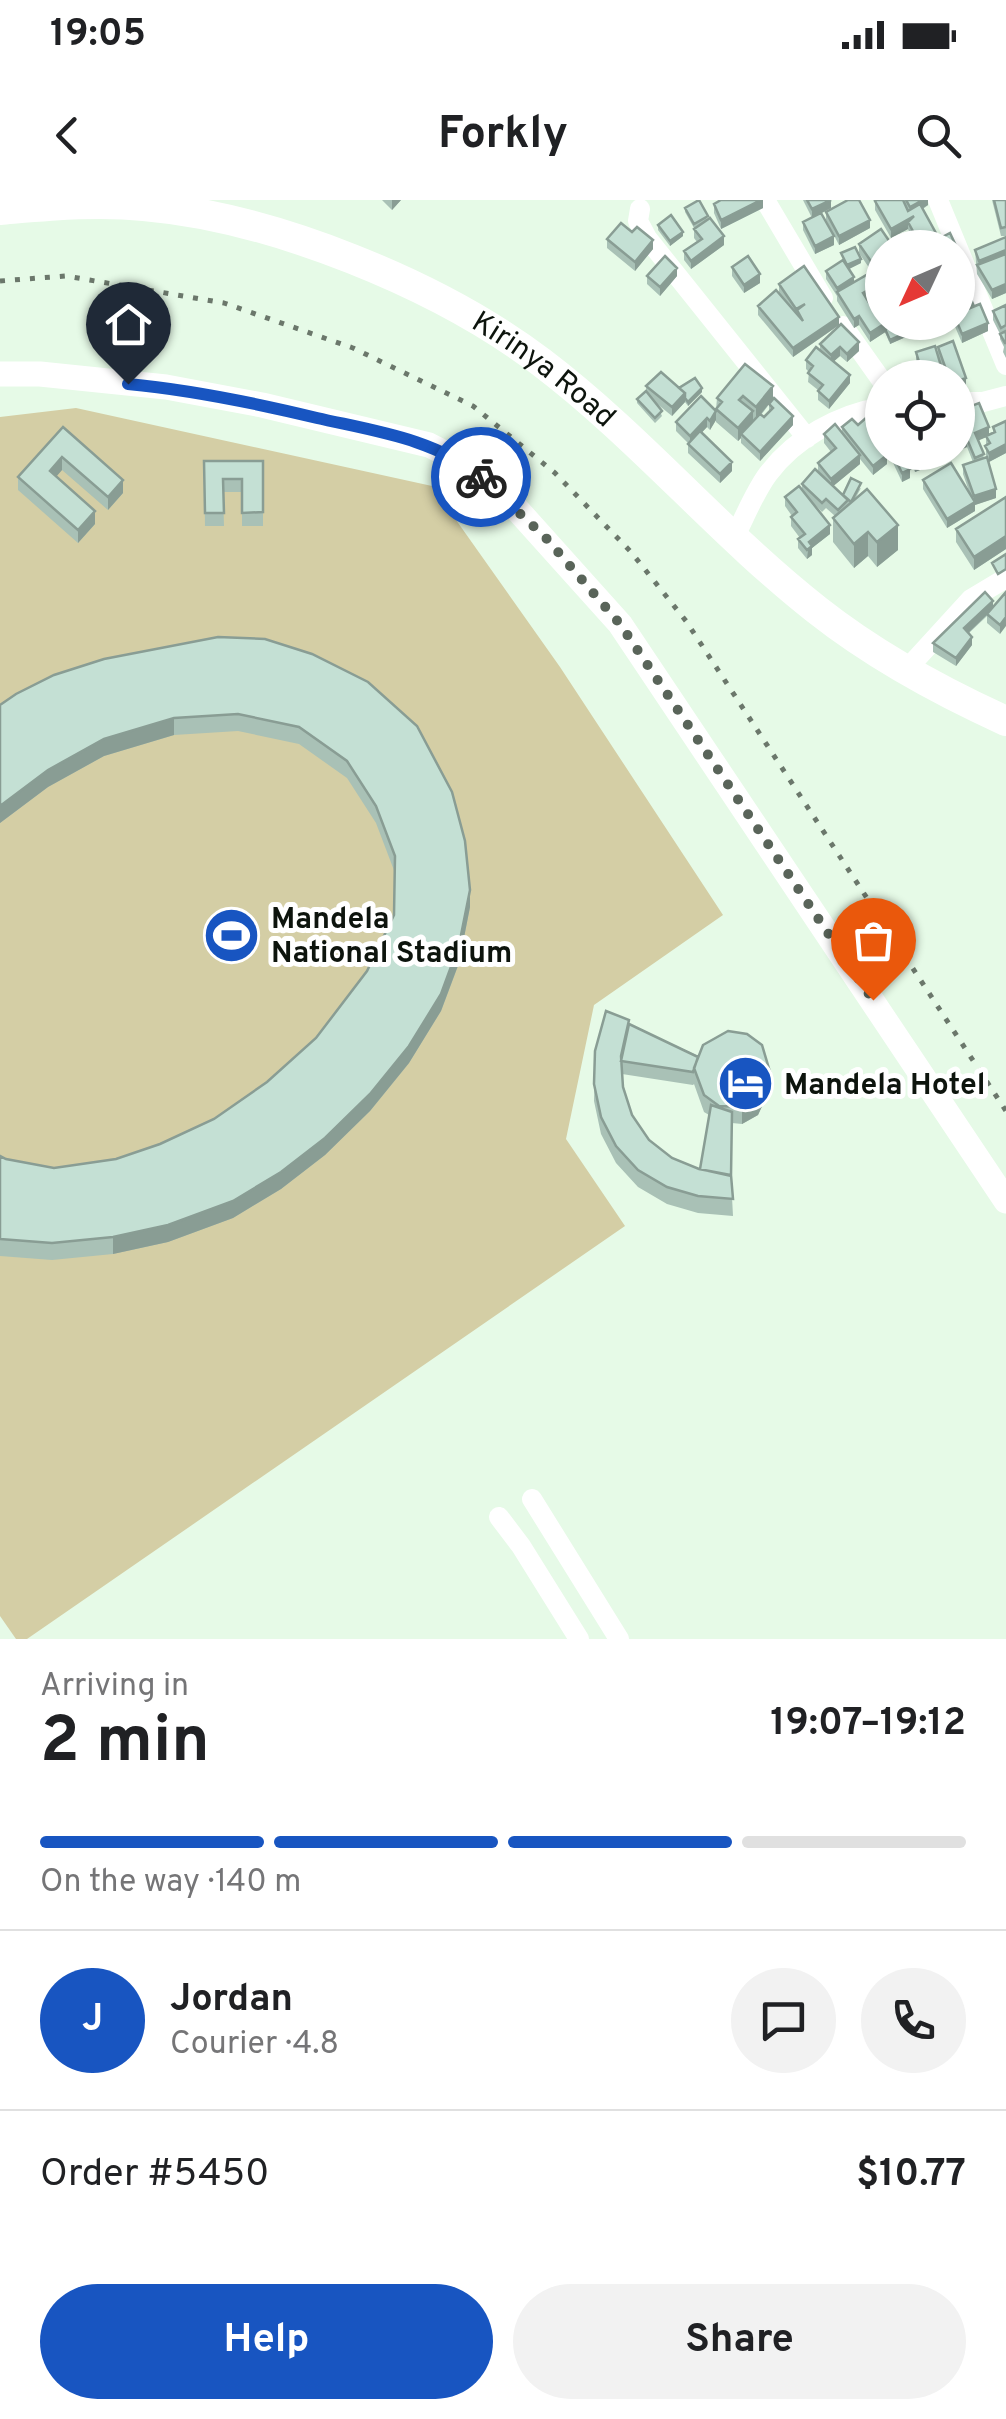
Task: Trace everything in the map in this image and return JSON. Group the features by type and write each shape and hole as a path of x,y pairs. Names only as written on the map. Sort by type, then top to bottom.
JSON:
{"main road":[{"name":"Kirinya Road","path":"0,210 78,204 142,205 194,212 277,233 366,265 437,298 539,360 589,401 818,612 907,669 1006,721"}],"street":[{"path":"766,200 824,300 867,360"},
{"path":"938,200 1006,365"},
{"path":"640,209 638,220 647,238 807,438"},
{"path":"0,374 40,374 166,388 370,430 466,464 505,496 620,624 1006,1202"},
{"path":"975,402 1006,396"},
{"path":"734,538 766,476 807,438 838,419 865,412"},
{"path":"907,669 971,600 1006,578"},
{"path":"532,1499 619,1639"},
{"path":"499,1517 522,1546 579,1639"}],"shaded area":[{"path":"76,408 432,486 560,667 723,915 594,1005 566,1139 625,1226 27,1639 16,1639 0,1616 0,417"}],"building":[{"path":"699,200 708,216 694,224 685,208"},
{"path":"721,200 761,200 721,220 714,204"},
{"path":"807,200 831,200 812,209"},
{"path":"848,200 859,200 870,220 839,236 826,212"},
{"path":"903,200 908,211 920,204 934,230 912,230 908,222 914,216 891,229 875,201"},
{"path":"994,200 1006,200 1006,227 1001,228"},
{"path":"821,213 834,236 815,246 803,222"},
{"path":"671,215 683,232 670,241 658,225"},
{"path":"710,218 724,236 691,261 684,251 702,239 694,229"},
{"path":"621,223 632,232 637,227 653,240 635,262 607,239"},
{"path":"1006,237 1006,250 979,261 975,250"},
{"path":"855,247 861,259 847,265 841,253"},
{"path":"1006,254 1006,284 992,290 977,265"},
{"path":"665,256 677,268 660,287 647,276"},
{"path":"748,256 760,274 744,285 732,267"},
{"path":"843,260 854,277 837,288 826,271"},
{"path":"804,266 839,317 793,348 758,306 776,290 803,321 797,310 805,304 796,309 779,284"},
{"path":"865,276 865,325 859,316 854,319 837,292"},
{"path":"980,304 988,323 975,328 975,306"},
{"path":"1006,305 1006,325 1001,328 993,311"},
{"path":"841,324 859,342 847,354 840,347 831,355 820,344"},
{"path":"953,341 960,360 943,360 938,347"},
{"path":"935,346 939,360 918,360 916,352"},
{"path":"816,347 850,375 829,401 818,391 823,385 808,373 813,366 806,360"},
{"path":"745,364 773,386 756,407 743,396 739,400 753,411 738,428 716,409 722,402 717,398"},
{"path":"661,372 685,393 672,407 646,386"},
{"path":"695,378 702,388 688,402 679,388"},
{"path":"646,391 662,411 655,418 637,399"},
{"path":"701,396 716,411 710,421 707,418 690,436 676,422"},
{"path":"774,398 793,416 760,452 741,434 760,414 764,417 773,408 769,404"},
{"path":"979,403 989,427 975,433 975,405"},
{"path":"852,419 858,425 865,419 865,456 842,427"},
{"path":"1006,421 1006,444 989,453 986,436"},
{"path":"835,424 860,455 831,479 818,463 836,448 824,434"},
{"path":"63,427 123,480 108,497 62,457 50,471 95,511 78,530 18,477"},
{"path":"700,431 732,462 720,474 688,444"},
{"path":"975,433 984,454 975,458"},
{"path":"987,457 996,489 974,496 965,470 975,470 975,461"},
{"path":"204,461 263,461 263,512 242,513 242,479 223,479 224,513 205,513"},
{"path":"815,469 848,500 838,510 826,499 822,503 802,484"},
{"path":"939,470 955,470 975,502 947,519 923,480"},
{"path":"851,478 861,483 851,502 843,495"},
{"path":"799,486 830,525 809,542 812,546 807,550 798,539 805,534 791,517 797,512 785,497"},
{"path":"867,489 898,525 877,542 868,532 854,544 833,518"},
{"path":"1006,497 1006,536 974,557 956,529"},
{"path":"1006,554 1006,569 998,574 992,563"},
{"path":"985,592 993,601 964,628 972,637 956,658 933,643"},
{"path":"1006,592 1006,617 1000,625 987,614"},
{"path":"218,637 265,639 312,654 368,682 417,726 452,792 465,841 470,890 459,945 441,994 409,1046 370,1094 325,1138 281,1172 233,1201 168,1225 113,1237 52,1243 0,1239 0,1156 54,1168 116,1159 214,1119 267,1082 316,1038 367,971 394,915 395,856 376,806 347,761 299,727 238,714 174,718 104,739 48,770 0,806 0,705 54,675 104,659"},
{"path":"606,1011 629,1020 621,1056 623,1087 632,1115 649,1140 672,1158 699,1169 731,1175 733,1199 698,1196 667,1187 638,1170 616,1146 601,1117 594,1084 595,1051"},
{"path":"629,1024 698,1057 693,1072 621,1061"},
{"path":"728,1031 747,1034 762,1045 770,1072 758,1098 742,1107 719,1106 704,1095 694,1068 703,1045"},
{"path":"711,1105 732,1112 731,1176 700,1169"}],"railway":[{"path":"0,281 66,276 224,303 353,348 473,406 555,473 631,552 686,621 1006,1111"}],"way so far":[{"path":"481,477 546,538 620,624 873,1000"}],"place":[{"name":"Mandela National Stadium","path":"232,935"},
{"name":"Mandela Hotel","path":"745,1084"}],"route":[{"path":"128,384 262,405 370,430 429,446 466,464 481,477"}]}
